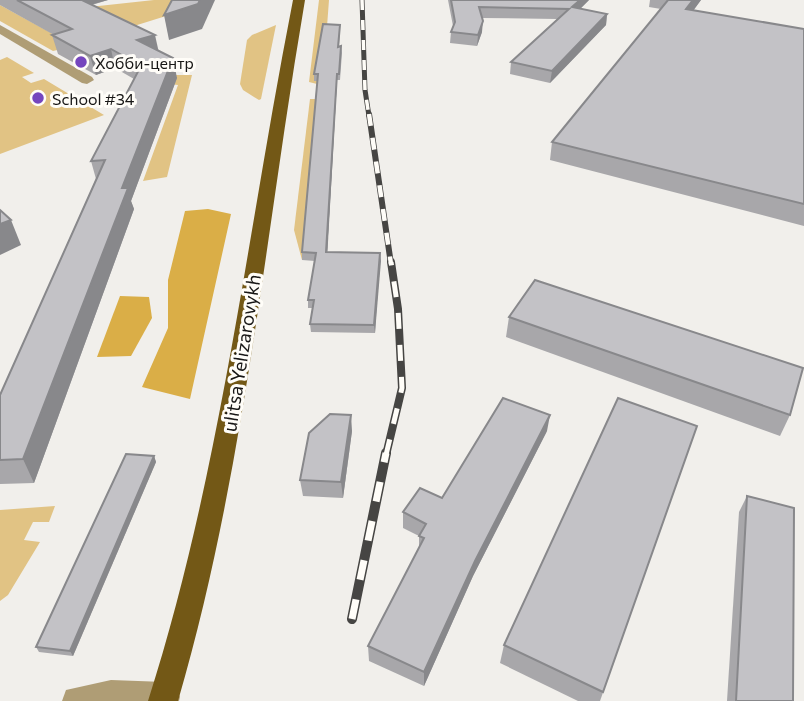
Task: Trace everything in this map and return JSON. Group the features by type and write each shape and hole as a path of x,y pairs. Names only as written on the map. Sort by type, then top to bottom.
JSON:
{"main road":[{"name":"ulitsa Yelizarovykh","path":"164,699 205,550 230,430 265,196 299,0"}],"street":[{"path":"0,29 87,80"},
{"path":"77,701 111,695 164,699"}],"shaded area":[{"path":"173,0 166,16 134,26 80,8"},
{"path":"319,0 329,0 325,53 315,81 324,81 325,86 309,82"},
{"path":"0,5 75,46 53,51 0,21"},
{"path":"276,25 259,100 243,90 240,84 247,40 252,35"},
{"name":"School #34","path":"7,57 34,73 22,77 31,83 44,79 104,115 0,154 0,60"},
{"path":"176,75 192,75 167,177 143,181 178,85 170,84"},
{"path":"310,99 317,99 302,260 294,230"},
{"path":"208,209 231,214 190,399 142,387 168,328 168,280 185,211"},
{"path":"120,296 149,297 152,318 131,356 97,357"},
{"path":"55,506 49,522 33,522 24,540 40,542 8,595 0,601 0,510"}],"building":[{"path":"17,0 82,0 155,35 137,40 173,58 122,188 128,188 23,459 0,460 0,395 105,160 91,161 141,66 111,49 90,56 52,35 72,29"},
{"path":"172,0 200,0 198,4 164,15"},
{"path":"451,0 580,0 572,7 607,14 552,71 511,62 569,9 479,7 483,21 478,35 451,32 455,22"},
{"path":"668,0 693,0 686,9 804,29 804,204 552,142"},
{"path":"323,24 340,25 338,47 341,46 326,252 380,253 374,325 310,324 314,300 308,300 316,253 302,252 318,74 314,74"},
{"path":"0,210 11,220 0,224"},
{"path":"535,280 803,368 790,415 509,317"},
{"path":"503,398 550,415 475,561 424,672 368,646 424,538 419,536 426,524 403,512 420,488 442,498"},
{"path":"618,398 697,426 603,692 504,645"},
{"path":"330,414 351,415 341,482 300,480 309,433"},
{"path":"126,454 154,456 70,651 36,647"},
{"path":"747,496 794,508 793,701 736,701"}],"railway":[{"path":"362,0 365,90 369,116"},
{"path":"369,114 391,264"},
{"path":"386,455 402,388 398,309 391,262"},
{"path":"352,619 386,453"}],"place":[{"name":"Хобби-центр","path":"81,62"},
{"name":"School #34","path":"38,98"}]}
